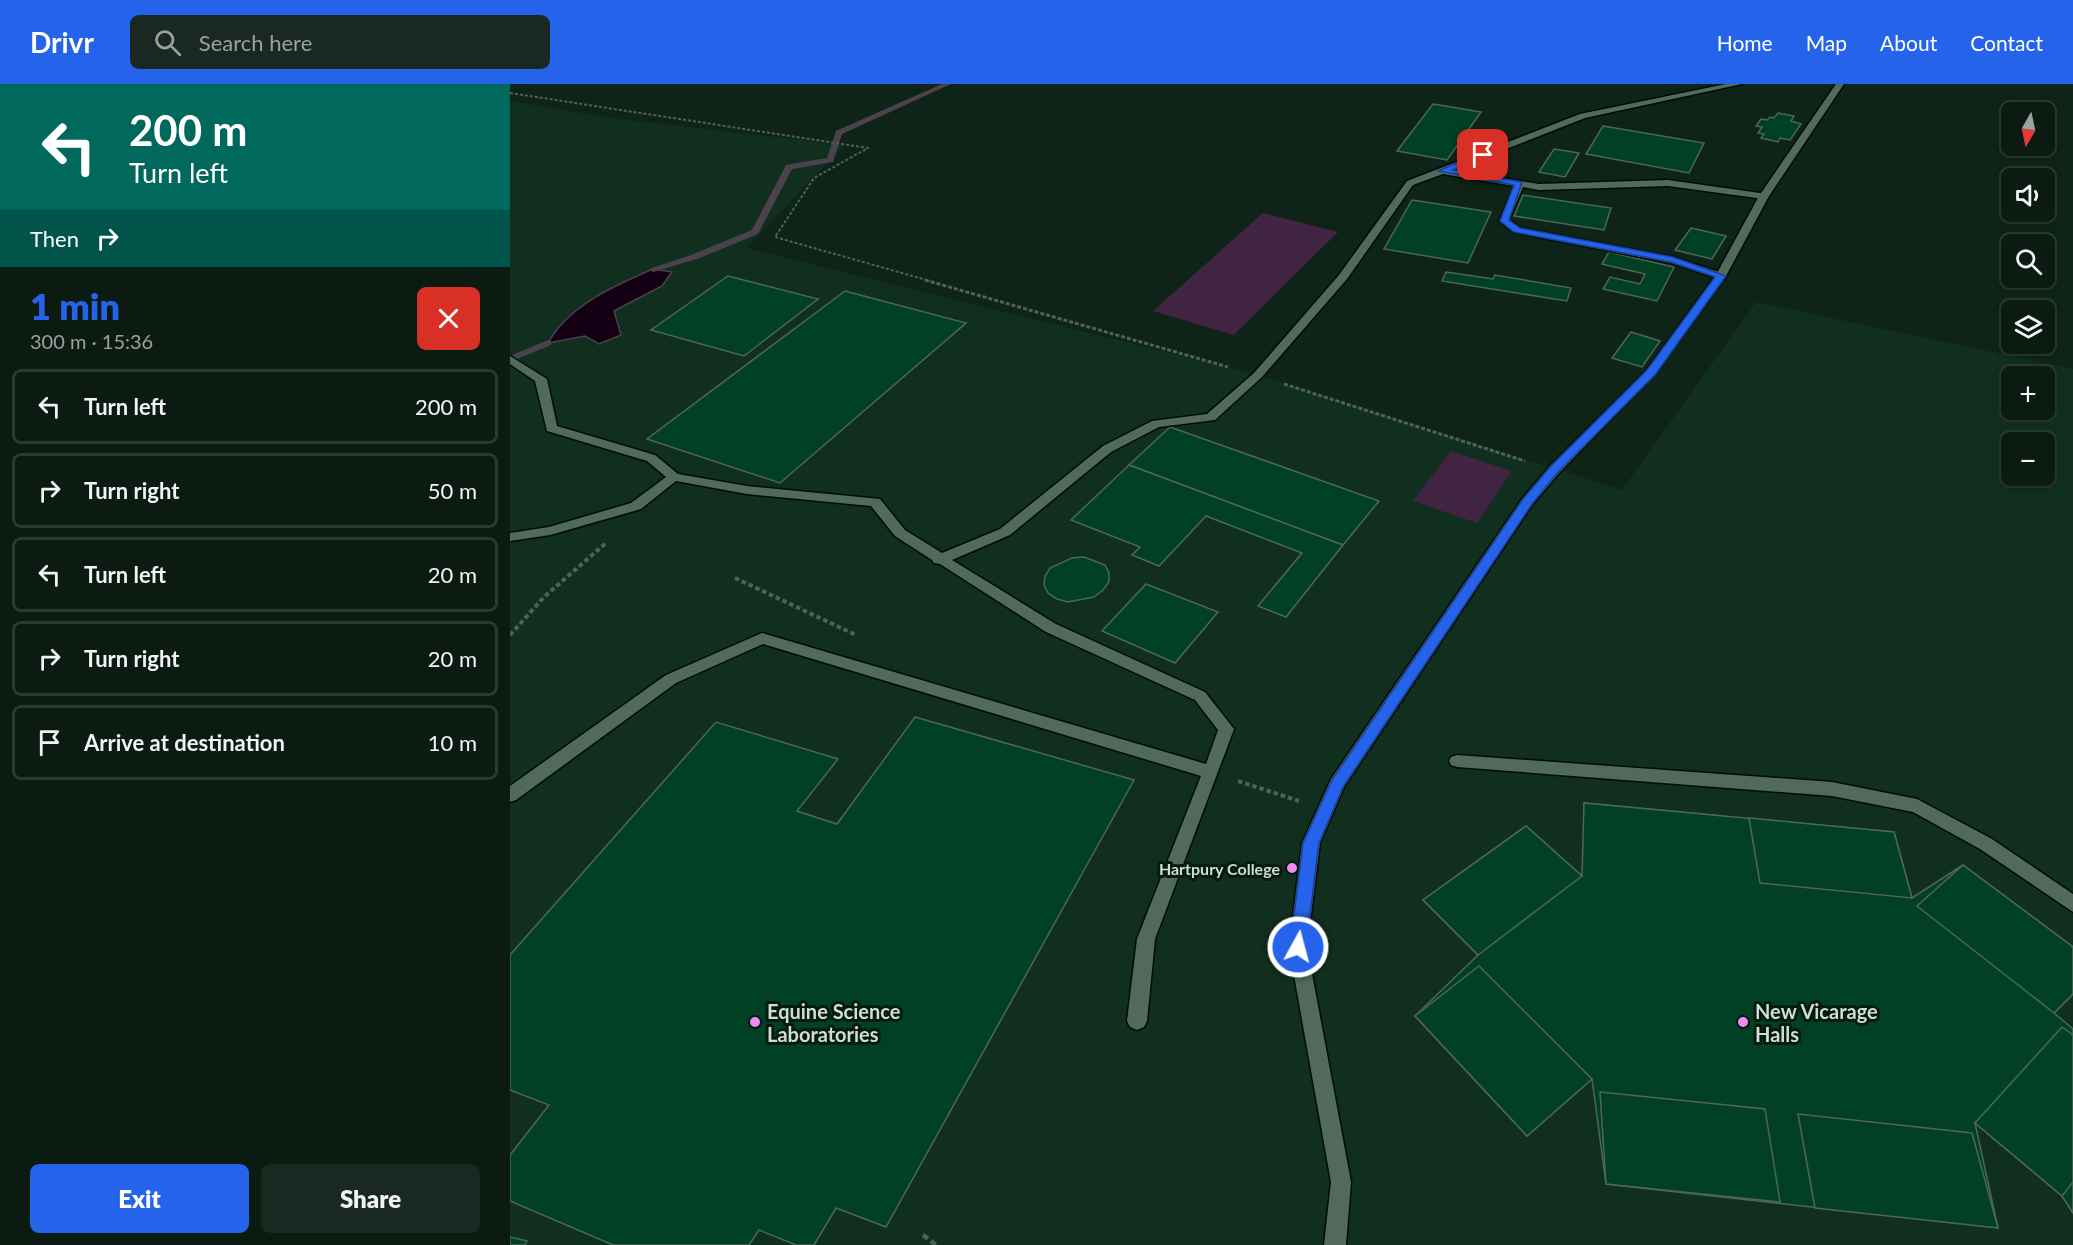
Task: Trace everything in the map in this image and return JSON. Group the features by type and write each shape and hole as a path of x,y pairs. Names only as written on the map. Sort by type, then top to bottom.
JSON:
{"street":[{"path":"939,560 1005,532 1107,449 1156,424 1211,417 1258,375 1343,277 1410,183 1583,116 1738,84"},
{"path":"1335,1245 1341,1182 1298,947 1311,843 1337,784 1527,502 1554,470 1651,372 1721,276 1764,196 1840,84"},
{"path":"1443,171 1539,187 1570,188 1668,183 1764,196"},
{"path":"1519,184 1504,221 1517,230 1673,260 1721,276"},
{"path":"510,359 541,379 551,428 651,458 674,477 747,490 875,502 900,533 939,560 1052,628 1200,696 1226,729 1146,939 1137,1021"},
{"path":"510,537 550,531 636,506 674,477"},
{"path":"510,795 671,679 762,638 1211,772"},
{"path":"1457,761 1832,789 1917,806 1986,844 2073,904"}],"path":[{"path":"510,93 868,148 814,178 775,237 1258,375 1554,470"},
{"path":"510,635 544,597 606,544 636,506"},
{"path":"735,578 861,638"},
{"path":"1211,772 1326,810"},
{"path":"922,1235 936,1245"}],"shaded area":[{"name":"Hartpury College","path":"510,101 611,118 845,145 746,248 1258,375 1622,490 1756,302 2073,369 2073,1245 510,1245"},
{"path":"1263,213 1338,232 1234,335 1153,311"},
{"path":"653,269 672,272 662,286 614,311 621,335 599,344 585,336 548,343 557,330 580,307 623,282"},
{"path":"1451,451 1512,471 1477,523 1413,501"}],"building":[{"path":"1433,104 1481,112 1447,160 1397,151"},
{"path":"1778,113 1794,116 1791,121 1801,124 1790,140 1780,138 1778,142 1761,138 1764,134 1758,133 1762,127 1756,126 1761,119 1774,118"},
{"path":"1603,126 1704,143 1689,173 1586,154"},
{"path":"1554,149 1579,153 1565,177 1539,172"},
{"path":"1523,195 1611,208 1604,230 1514,216"},
{"path":"1412,200 1491,212 1468,263 1384,249"},
{"path":"1691,228 1726,236 1712,259 1675,250"},
{"path":"1609,252 1674,267 1657,301 1603,289 1610,277 1640,284 1645,274 1602,264"},
{"path":"1446,272 1493,279 1495,275 1571,288 1567,301 1442,281"},
{"path":"728,276 818,299 744,356 651,330"},
{"path":"845,291 966,323 780,483 647,439"},
{"path":"1631,332 1660,341 1642,367 1612,358"},
{"path":"1170,427 1379,501 1343,545 1129,465"},
{"path":"1129,465 1343,545 1286,617 1258,606 1302,553 1206,516 1159,566 1132,555 1140,547 1071,520"},
{"path":"1084,557 1105,565 1109,573 1109,582 1103,590 1094,597 1068,602 1048,593 1044,585 1045,576 1050,568 1072,558"},
{"path":"1146,584 1218,612 1175,663 1102,631"},
{"name":"Equine Science Laboratories","path":"915,717 1134,780 886,1227 836,1208 814,1245 796,1245 759,1230 749,1245 613,1245 510,1201 510,1155 549,1105 510,1090 510,955 716,722 838,759 797,811 837,824"},
{"path":"1584,803 1723,816 1733,883 1588,869"},
{"name":"New Vicarage Halls","path":"1584,803 1894,832 1912,898 1963,865 2073,947 2073,994 2054,1013 2073,1029 2073,1213 2062,1196 1975,1123 1998,1228 1606,1184 1592,1079 1527,1136 1415,1016 1478,955 1423,900 1526,826 1582,876"},
{"path":"1749,818 1894,832 1912,898 1760,883"},
{"path":"1526,826 1582,876 1478,955 1423,900"},
{"path":"1963,865 2073,947 2073,994 2054,1013 1917,906"},
{"path":"1479,966 1592,1079 1527,1136 1415,1016"},
{"path":"2062,1027 2073,1035 2073,1182 2062,1196 1975,1123"},
{"path":"1600,1092 1765,1109 1780,1202 1606,1184"},
{"path":"1798,1114 1972,1133 1998,1228 1815,1208"},
{"path":"510,1237 527,1241 525,1245 510,1245"}],"waterway":[{"path":"653,269 694,257 755,232 789,167 830,160 839,133 948,84"},
{"path":"510,359 548,343"}],"place":[{"name":"Hartpury College","path":"1292,868"},
{"name":"Equine Science Laboratories","path":"755,1022"},
{"name":"New Vicarage Halls","path":"1743,1022"}],"route":[{"path":"1298,947 1311,843 1337,784 1527,502 1554,470 1651,372 1721,276 1673,260 1517,230 1504,221 1519,184 1443,171 1483,155"}]}
